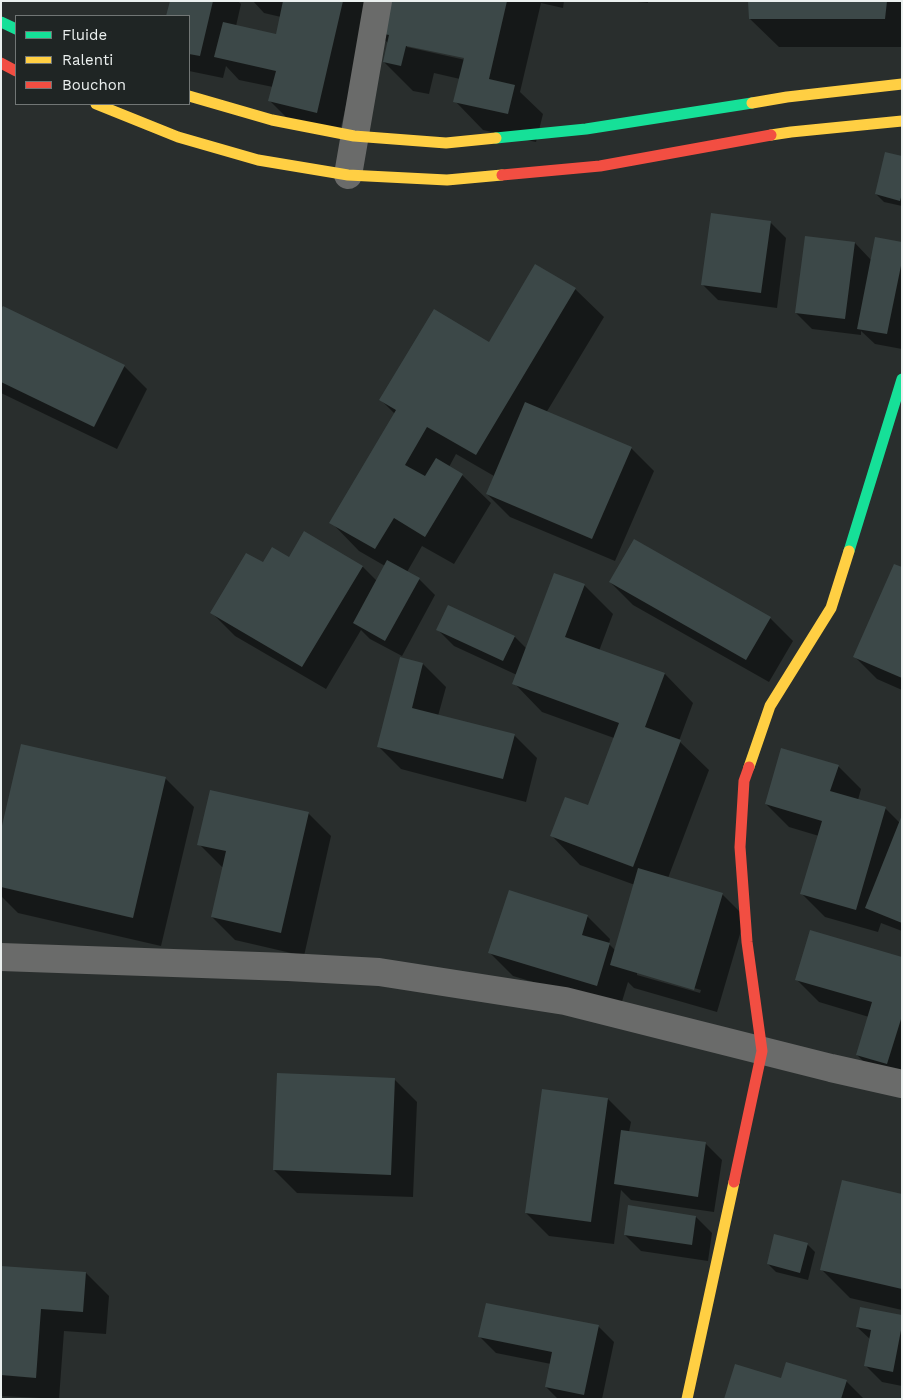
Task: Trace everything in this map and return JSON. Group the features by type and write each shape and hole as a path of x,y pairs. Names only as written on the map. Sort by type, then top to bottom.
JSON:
{"main road":[{"path":"1,22 15,29"},
{"path":"1,63 15,70"},
{"path":"190,96 272,120 354,136 446,143 586,129 787,97 902,84"},
{"path":"98,105 178,137 258,160 348,175 447,180 591,167 791,132 902,121"},
{"path":"687,1399 762,1051 747,942 740,847 744,781 770,706 831,608 902,379"}],"street":[{"path":"348,175 378,1"},
{"path":"1,957 379,972 565,1001 902,1084"}],"building":[{"path":"170,1 213,1 200,56 190,54 190,15 166,15"},
{"path":"283,1 343,1 317,113 268,101 276,71 214,57 223,22 276,34"},
{"path":"382,1 507,1 489,79 515,85 508,114 453,102 464,58 406,46 401,66 383,62 389,35 375,32"},
{"path":"748,1 887,1 885,19 749,19"},
{"path":"885,152 902,156 902,194 900,201 875,194"},
{"path":"711,213 771,221 761,293 701,285"},
{"path":"805,236 855,242 845,319 795,313"},
{"path":"875,237 902,242 902,261 887,334 857,329"},
{"path":"535,264 576,288 476,455 427,427 405,465 425,476 436,458 463,474 425,537 394,518 375,549 329,523 396,410 379,400 434,309 489,342"},
{"path":"3,306 125,365 94,427 1,382 1,309"},
{"path":"525,402 632,447 592,539 486,494"},
{"path":"304,531 363,566 302,667 210,613 246,553 263,562 272,547 289,557"},
{"path":"634,539 771,617 746,660 609,582"},
{"path":"387,560 420,578 385,641 353,623"},
{"path":"894,564 902,567 902,678 853,657"},
{"path":"554,573 585,584 565,637 665,673 645,727 681,740 633,867 550,836 565,797 588,805 619,723 512,684"},
{"path":"448,605 515,636 503,661 436,630"},
{"path":"400,657 423,663 412,708 515,734 503,779 377,747"},
{"path":"21,744 166,777 133,918 1,887 1,830"},
{"path":"781,748 839,765 830,791 886,807 856,910 800,894 822,821 765,804"},
{"path":"210,790 309,812 281,933 211,917 226,851 197,845"},
{"path":"902,815 902,923 865,908"},
{"path":"638,868 723,893 694,990 610,965"},
{"path":"509,890 588,915 582,935 610,943 597,986 488,953"},
{"path":"810,930 902,957 902,1016 887,1064 856,1055 872,1002 795,980"},
{"path":"277,1073 395,1078 391,1175 273,1170"},
{"path":"542,1089 608,1098 591,1222 525,1213"},
{"path":"621,1130 706,1142 698,1197 614,1184"},
{"path":"842,1180 902,1194 902,1289 820,1270"},
{"path":"628,1205 696,1216 692,1245 624,1235"},
{"path":"774,1234 808,1243 800,1273 767,1264"},
{"path":"1,1266 86,1272 83,1312 41,1309 36,1378 1,1375"},
{"path":"486,1303 599,1325 584,1395 545,1387 552,1352 478,1337"},
{"path":"860,1307 902,1315 902,1325 893,1372 864,1366 871,1330 856,1327"},
{"path":"786,1362 847,1380 841,1399 724,1399 735,1364 781,1378"}],"traffic: fast":[{"path":"1,22 15,29"},
{"path":"496,138 586,129 752,103"},
{"path":"849,551 902,379"}],"traffic: slow":[{"path":"752,103 787,97 902,84"},
{"path":"190,96 272,120 354,136 446,143 496,138"},
{"path":"98,105 178,137 258,160 348,175 447,180 502,175"},
{"path":"771,135 902,121"},
{"path":"749,767 770,706 831,608 849,551"},
{"path":"687,1399 734,1182"}],"traffic: jam":[{"path":"1,63 15,70"},
{"path":"502,175 600,166 771,135"},
{"path":"734,1182 762,1051 747,942 740,847 744,781 749,767"}]}
